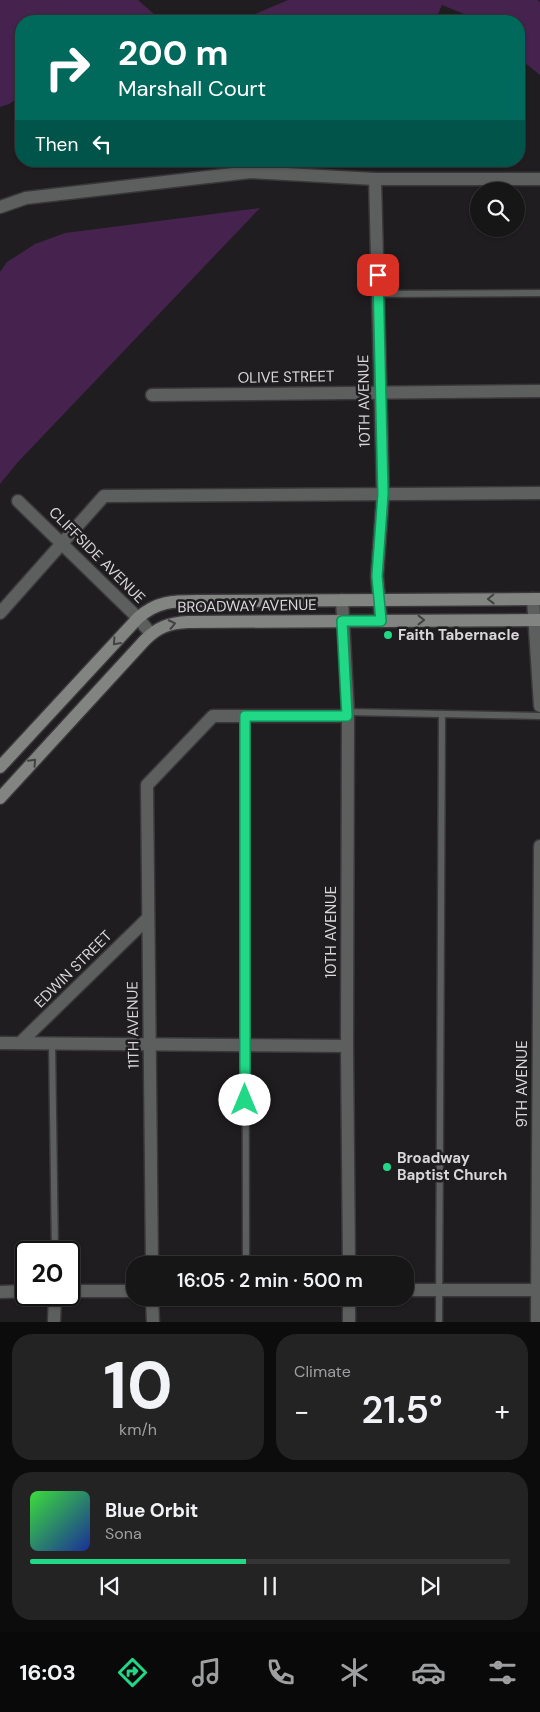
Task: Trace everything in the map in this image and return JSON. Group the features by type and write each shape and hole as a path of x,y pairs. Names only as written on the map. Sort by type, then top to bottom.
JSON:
{"main road":[{"name":"BROADWAY AVENUE","path":"0,767 138,618 158,605 178,601 536,599"},
{"name":"BROADWAY AVENUE","path":"0,798 151,634 168,624 182,622 537,620"}],"street":[{"path":"0,207 26,198 251,172 375,179 540,180"},
{"name":"10TH AVENUE","path":"375,179 383,494 377,576 381,621"},
{"name":"OLIVE STREET","path":"152,395 540,391"},
{"path":"0,612 63,544 104,496 540,493"},
{"name":"CLIFFSIDE AVENUE","path":"18,500 138,618 151,634"},
{"path":"536,599 540,706"},
{"name":"10TH AVENUE","path":"342,600 347,714 349,1256"},
{"path":"245,716 347,714"},
{"name":"11TH AVENUE","path":"152,1256 147,785 212,716 245,716"},
{"name":"9TH AVENUE","path":"537,1322 539,1290 540,846"},
{"name":"EDWIN STREET","path":"21,1042 147,918"},
{"path":"0,1043 347,1046"},
{"path":"414,1290 539,1290"},
{"path":"0,1292 15,1291"},
{"path":"80,1291 126,1291"},
{"path":"54,1322 55,1306"},
{"path":"152,1306 153,1322"},
{"path":"349,1306 349,1322"}],"lane":[{"path":"378,294 540,293"},
{"path":"347,714 540,716"},
{"path":"439,1322 442,714"},
{"path":"245,716 244,1045 246,1256"},
{"path":"52,1043 55,1241"}],"shaded area":[{"path":"0,0 138,0 155,15 15,15 15,100 0,107"},
{"path":"288,0 537,0 540,2 540,75 525,63 525,15 465,15 442,5 438,15 253,15"},
{"path":"260,208 18,462 0,484 0,272 7,262 35,244 65,233"}],"place":[{"name":"Faith Tabernacle","path":"388,635"},
{"name":"Broadway Baptist Church","path":"387,1167"}],"route":[{"path":"245,1100 245,716 347,716 342,621 381,621 377,576 383,494 378,275"}]}
